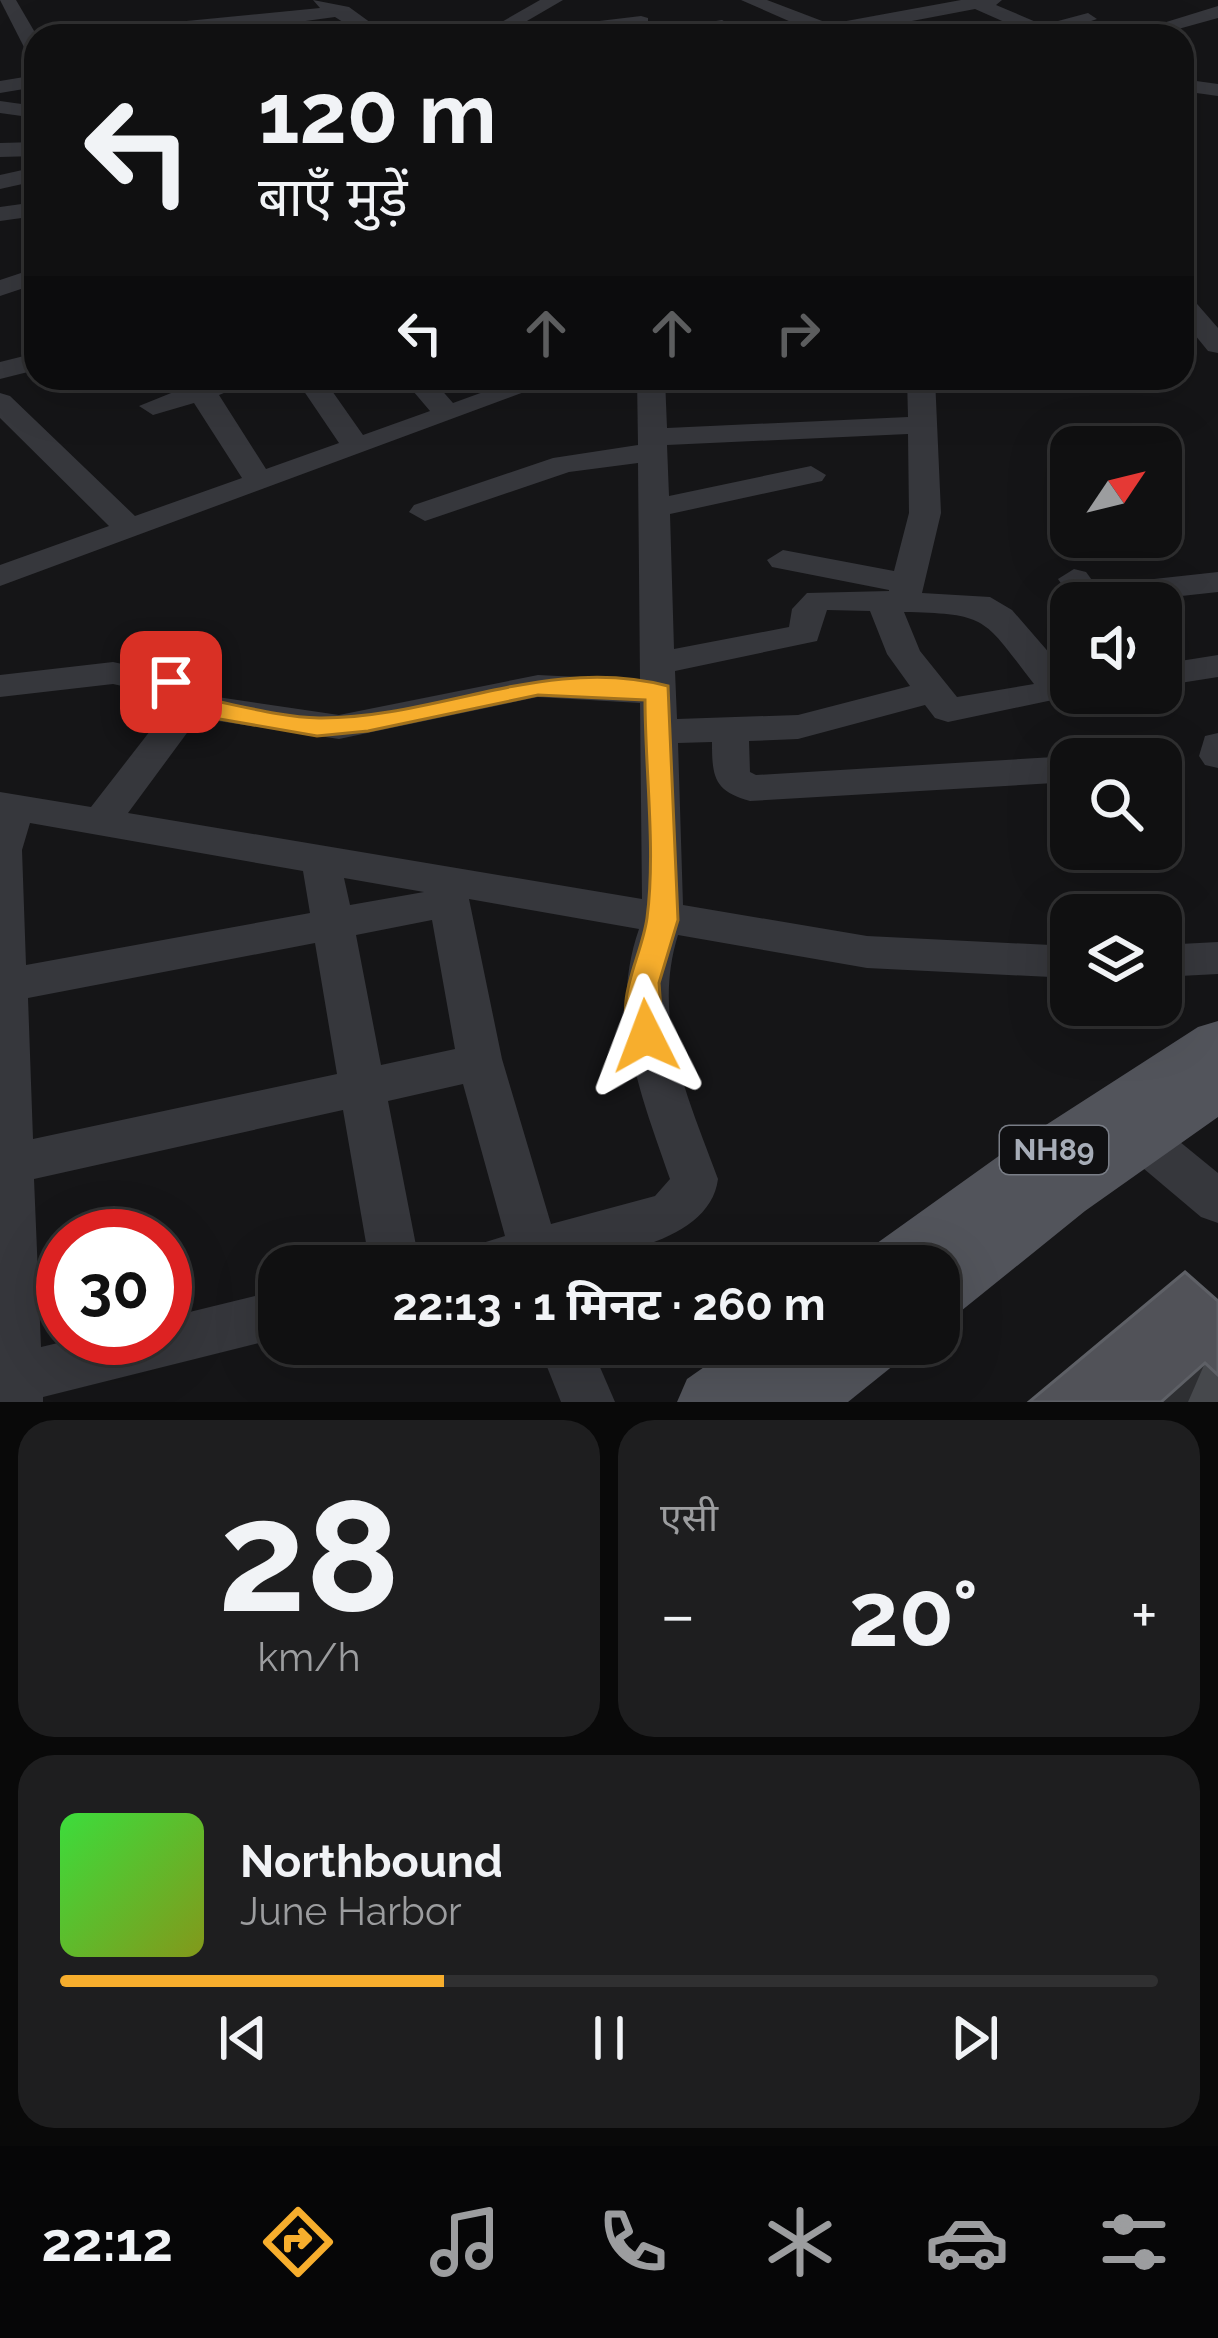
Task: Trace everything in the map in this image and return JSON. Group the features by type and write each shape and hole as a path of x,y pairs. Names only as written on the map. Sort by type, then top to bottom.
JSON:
{"main road":[{"name":"NH89","path":"924,1245 1031,1166 1218,1043"},
{"name":"NH89","path":"960,1275 1218,1086"},
{"path":"711,1402 761,1365"},
{"path":"796,1402 844,1365"}],"street":[{"path":"278,0 301,15"},
{"path":"318,0 362,24"},
{"path":"510,24 554,0"},
{"path":"533,12 636,0 641,24"},
{"path":"698,14 751,0 797,8"},
{"path":"889,0 887,5 915,18"},
{"path":"5,1 24,31"},
{"path":"885,24 980,1 1027,24"},
{"path":"176,8 189,24"},
{"path":"1066,24 1094,9"},
{"path":"237,24 342,10"},
{"path":"1163,24 1201,10"},
{"path":"1194,317 1218,345"},
{"path":"153,406 186,390"},
{"path":"202,390 237,454 261,482"},
{"path":"316,390 355,445"},
{"path":"427,390 445,411"},
{"path":"0,576 506,390"},
{"path":"578,1245 670,1214 692,1193 694,1179 641,1008 647,957 663,920 651,390"},
{"path":"921,390 926,513 889,626 932,692 956,712 1050,693"},
{"path":"0,402 130,530"},
{"path":"425,512 546,469 653,445 920,425"},
{"path":"654,508 811,475"},
{"path":"783,560 898,594 986,606 1050,674"},
{"path":"1182,586 1218,582"},
{"path":"189,705 339,727 538,686 658,677 806,634 809,609 818,599 898,594"},
{"path":"1182,672 1218,666"},
{"path":"0,686 137,675 182,688 189,705"},
{"path":"659,732 798,727 932,692"},
{"path":"100,822 189,705"},
{"path":"730,732 731,778 750,788 1050,770"},
{"path":"1218,745 1218,756"},
{"path":"258,1320 10,1387 2,850 8,806 321,860 447,891 867,952 1050,961"},
{"path":"321,860 391,1245"},
{"path":"4,986 333,924 447,891"},
{"path":"447,891 480,1062 532,1245"},
{"path":"1182,960 1218,958"},
{"path":"4,1166 480,1062"},
{"path":"1141,1138 1218,1202"},
{"path":"572,1365 587,1402"}],"building":[{"path":"1185,1272 1218,1301 1218,1375 1205,1363 1161,1402 1029,1402"}],"route":[{"path":"171,682 182,688 189,705 317,727 495,699 538,686 658,692 663,920 642,983 646,1036"}]}
